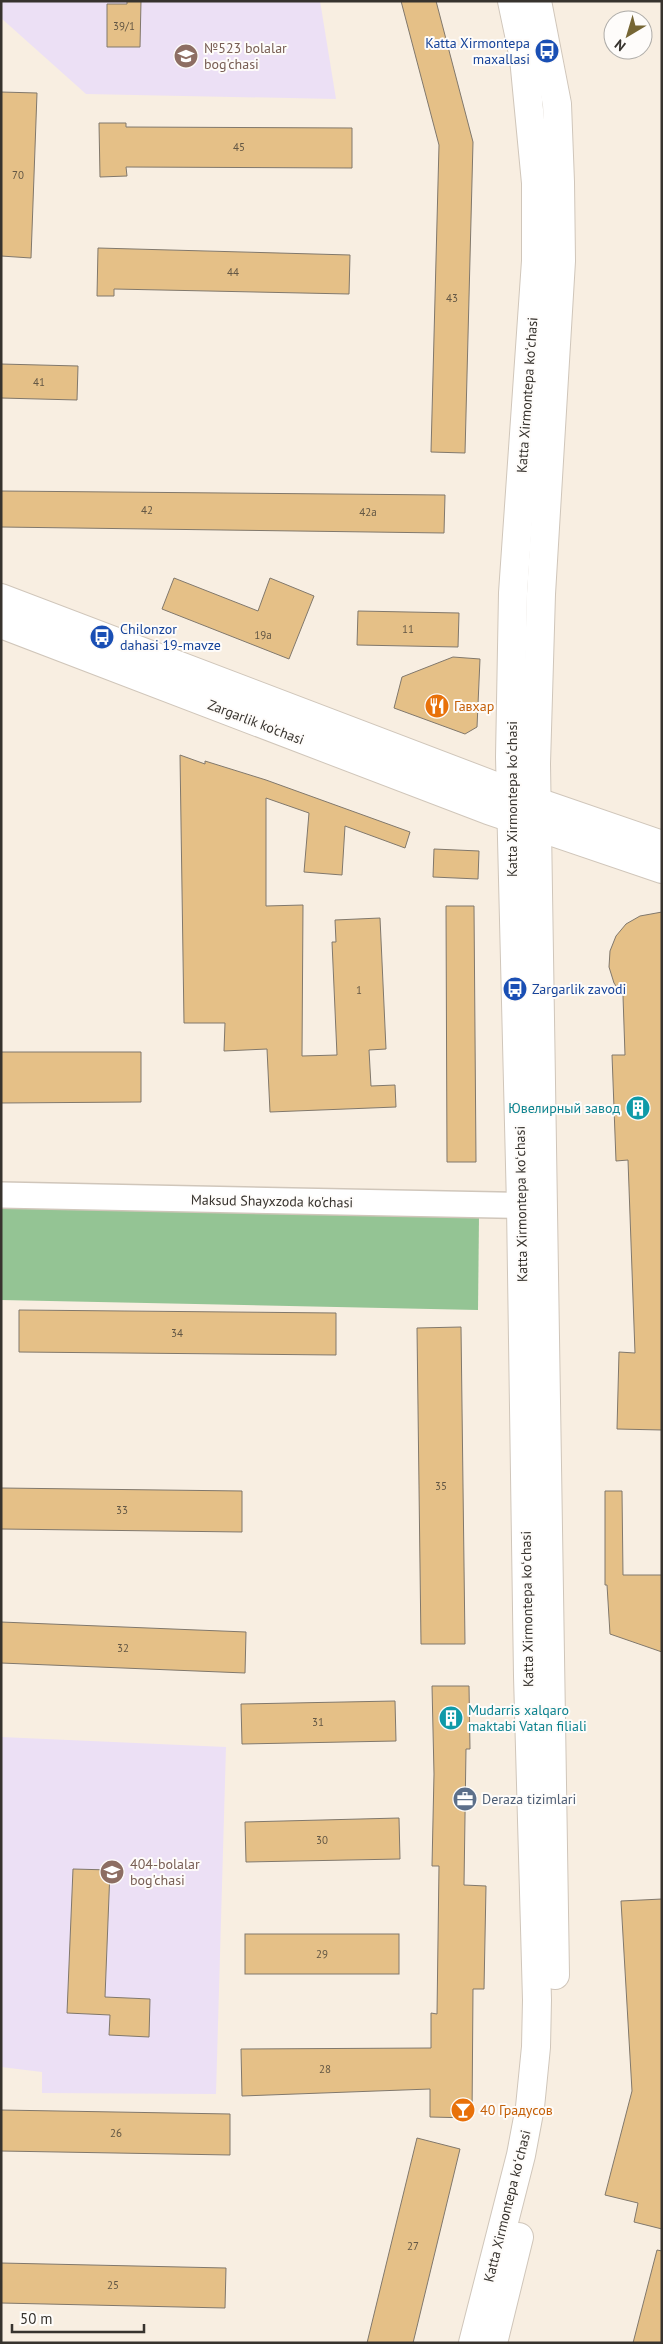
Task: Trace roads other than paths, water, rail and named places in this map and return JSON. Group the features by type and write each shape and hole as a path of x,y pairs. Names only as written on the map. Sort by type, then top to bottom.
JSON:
{"main road":[{"name":"Katta Xirmontepa koʻchasi","path":"493,2343 538,2159 547,2111 555,2031 532,1206 524,811 513,593 536,261 536,203 530,103 524,58 512,1"},
{"name":"Katta Xirmontepa koʻchasi","path":"524,811 541,594 560,261 560,182 557,104 537,1"},
{"name":"Zargarlik ko'chasi","path":"1,598 662,869"},
{"name":"Zargarlik ko'chasi","path":"1,624 524,811 662,845"},
{"name":"Katta Xirmontepa koʻchasi","path":"473,2343 521,2155 530,2107 536,2047 537,2000 528,1676 532,1206"}],"street":[{"name":"Maksud Shayxzoda ko'chasi","path":"1,1195 532,1206"}],"place":[{"name":"Katta Xirmontepa maxallasi","path":"547,51"},
{"name":"№523 bolalar bog'chasi","path":"186,56"},
{"name":"Chilonzor dahasi 19-mavze","path":"102,637"},
{"name":"Гавхар","path":"437,706"},
{"name":"Zargarlik zavodi","path":"515,989"},
{"name":"Ювелирный завод","path":"638,1108"},
{"name":"Mudarris xalqaro maktabi Vatan filiali","path":"451,1718"},
{"name":"Deraza tizimlari","path":"465,1799"},
{"name":"404-bolalar bog'chasi","path":"112,1872"},
{"name":"40 Градусов","path":"463,2110"}]}
